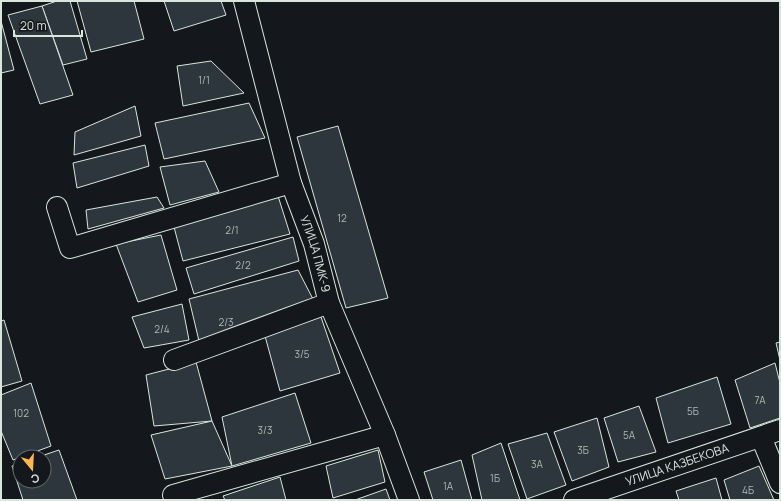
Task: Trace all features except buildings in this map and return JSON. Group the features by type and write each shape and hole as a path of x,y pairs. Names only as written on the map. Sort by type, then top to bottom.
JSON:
{"street":[{"name":"УЛИЦА ПМК-9","path":"244,1 291,183 314,244 330,303 385,435 409,500"},
{"path":"57,207 70,248 291,183"},
{"path":"174,360 330,303"},
{"name":"УЛИЦА КАЗБЕКОВА","path":"574,500 780,430"},
{"path":"173,495 385,435"},
{"path":"761,437 780,483"}]}
